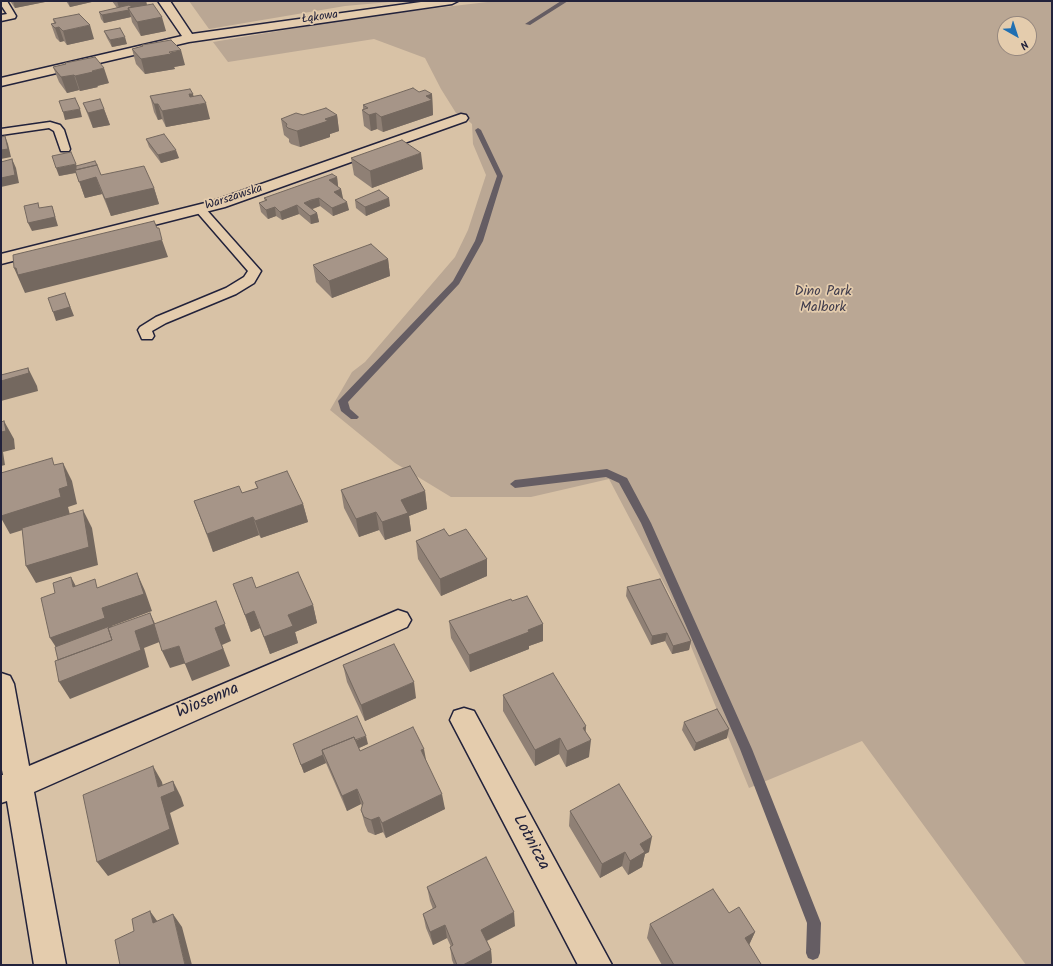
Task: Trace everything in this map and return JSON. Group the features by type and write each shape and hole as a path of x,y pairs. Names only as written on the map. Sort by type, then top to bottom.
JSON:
{"street":[{"path":"164,1 188,38"},
{"name":"Łąkowa","path":"1,82 188,38 452,1"},
{"name":"Warszawska","path":"1,259 220,204 461,118"},
{"name":"Wiosenna","path":"10,787 398,620"},
{"path":"1,684 10,787 50,965"},
{"name":"Lotnicza","path":"464,720 596,965"}],"lane":[{"path":"1,18 12,16 3,1"},
{"path":"1,132 50,125 59,130 65,149"},
{"path":"146,336 145,330 161,320 231,291 250,280 255,271 200,209"}],"green space":[{"path":"189,1 401,1 345,6 209,29"},
{"name":"Dino Park Malbork","path":"496,1 1052,1 1052,965 1026,965 862,741 749,788 670,595 609,479 531,497 451,497 395,463 330,410 352,372 365,362 455,257 468,230 486,175 473,144 472,124 461,114 456,113 441,89 425,58 374,39 228,62 213,42 368,16"}],"building":[{"path":"153,4 162,17 137,22 128,8"},
{"path":"129,5 132,7 128,8 129,10 102,15 99,12"},
{"path":"79,14 90,25 63,31 59,27 55,28 51,24 56,23 53,19"},
{"path":"120,28 125,37 110,40 104,31"},
{"path":"171,40 181,50 169,52 171,54 141,59 132,49 143,46 142,45"},
{"path":"95,57 104,68 75,76 61,77 53,67 66,64 65,63"},
{"path":"413,88 419,92 425,90 432,94 426,96 432,100 381,117 376,113 369,115 362,110 368,108 363,105"},
{"path":"190,89 193,94 189,94 190,97 201,95 206,103 162,111 158,104 154,104 150,96"},
{"path":"75,98 80,109 63,112 59,101"},
{"path":"100,99 104,109 88,113 83,103"},
{"path":"326,108 337,115 325,119 328,121 297,131 288,128 286,126 287,124 281,119 296,113 303,115"},
{"path":"164,134 176,150 158,155 146,139"},
{"path":"5,136 8,149 1,150 1,137"},
{"path":"402,140 421,153 370,171 351,158"},
{"path":"71,152 76,164 56,168 52,156"},
{"path":"12,159 15,175 1,178 1,162"},
{"path":"95,161 97,165 76,170 76,166"},
{"path":"97,165 101,175 144,166 154,188 105,199 96,177 79,182 75,170"},
{"path":"332,174 337,177 329,180 341,189 334,192 347,202 332,208 319,198 311,200 304,203 317,213 310,216 297,205 280,212 275,207 266,210 259,203 267,200 264,198"},
{"path":"379,190 389,198 365,207 355,200"},
{"path":"38,203 39,208 52,206 55,217 28,223 24,206"},
{"path":"154,221 157,228 159,228 162,240 18,275 16,268 14,268 13,255"},
{"path":"371,244 388,259 329,281 313,265"},
{"path":"65,293 70,307 53,312 48,298"},
{"path":"28,368 29,373 1,381 1,375"},
{"path":"4,421 6,431 1,432 1,422"},
{"path":"52,458 54,465 63,463 68,486 59,489 61,497 1,516 1,473"},
{"path":"410,466 425,491 401,500 408,513 382,522 376,512 356,519 341,490"},
{"path":"287,471 303,504 255,521 253,517 207,534 194,501 239,486 242,493 258,488 255,482"},
{"path":"83,510 89,547 26,566 22,528"},
{"path":"444,529 449,536 466,529 487,559 440,579 416,541"},
{"path":"298,572 313,605 288,615 293,626 264,637 254,611 245,615 233,584 252,577 256,588"},
{"path":"137,573 144,594 102,608 105,618 50,638 41,598 55,593 53,583 71,577 73,587 95,579 97,588"},
{"path":"660,579 691,641 673,646 667,633 652,636 627,587"},
{"path":"527,596 543,624 528,630 529,632 469,655 449,621 511,599 512,601"},
{"path":"216,601 225,624 215,628 223,649 185,664 179,646 162,651 154,624"},
{"path":"150,613 154,624 135,631 141,650 59,682 55,661 112,640 108,628"},
{"path":"110,626 108,628 112,640 58,660 55,647"},
{"path":"394,644 414,682 361,705 343,665"},
{"path":"553,673 586,726 583,728 591,740 567,751 560,738 535,750 503,695"},
{"path":"717,709 729,729 696,743 684,722"},
{"path":"357,716 366,736 355,740 354,737 322,750 323,755 301,765 293,744"},
{"path":"413,727 424,749 421,750 442,794 382,823 379,817 371,820 364,817 361,810 363,803 357,789 342,796 322,750 354,737 360,751"},
{"path":"153,766 158,787 173,781 175,791 161,797 170,829 97,862 83,795"},
{"path":"619,784 652,837 640,844 645,852 630,861 625,852 602,864 570,811"},
{"path":"486,857 514,912 481,930 491,950 463,965 457,965 450,947 453,945 445,925 430,932 423,914 436,907 427,887"},
{"path":"713,889 729,913 739,907 755,932 745,938 761,964 674,965 650,924"},
{"path":"150,911 153,923 173,914 185,965 120,965 115,940 134,931 132,919"}],"waterway":[{"path":"528,24 565,1"},
{"path":"354,417 346,411 343,401 456,282 479,241 500,176 478,130"},
{"path":"515,484 607,473 623,481 646,523 746,749 814,923 813,953"}]}
